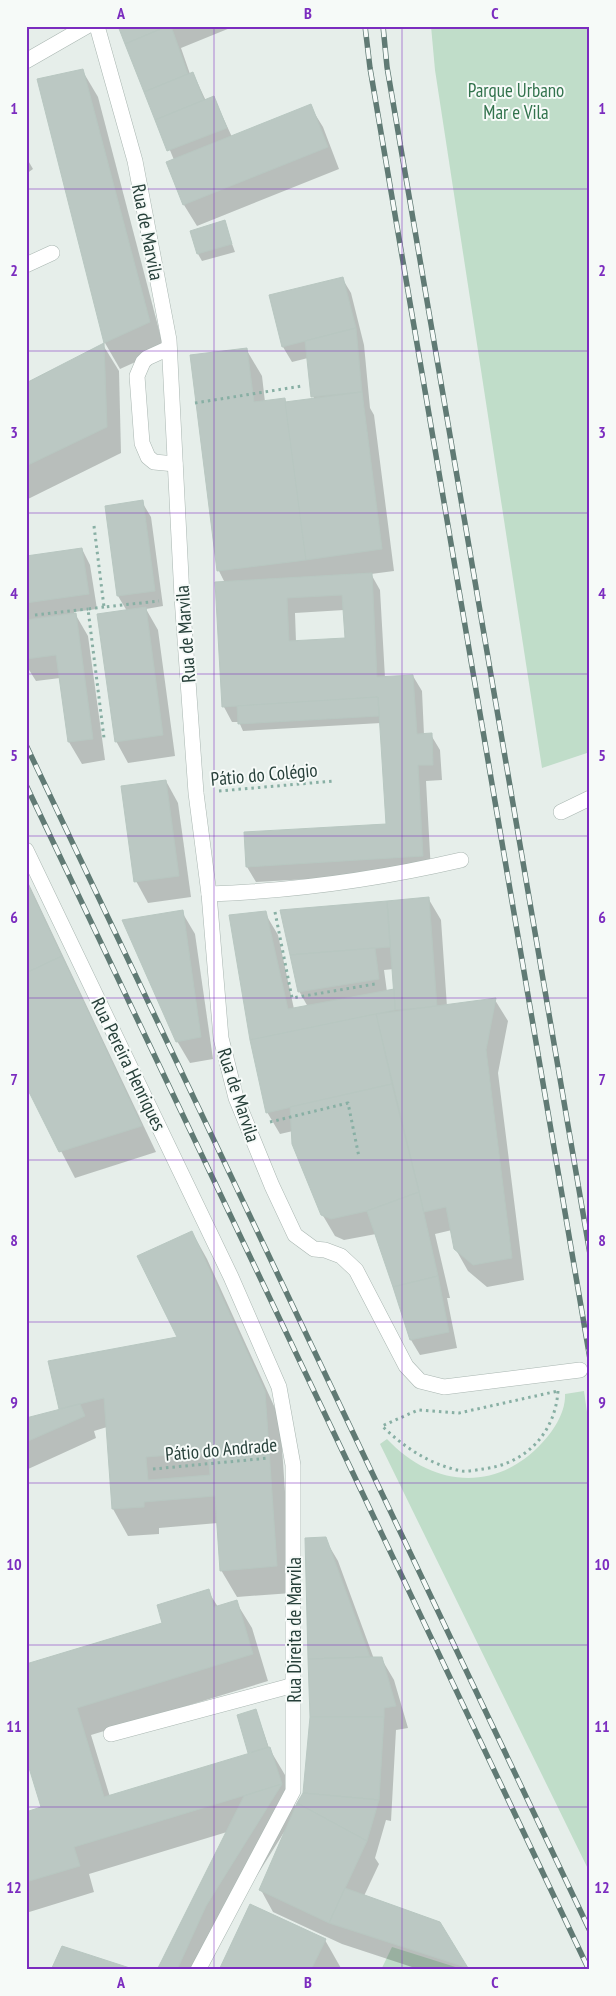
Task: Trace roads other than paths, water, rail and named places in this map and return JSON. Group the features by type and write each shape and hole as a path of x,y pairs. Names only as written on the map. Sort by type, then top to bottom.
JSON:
{"street":[{"path":"26,60 87,26"},
{"name":"Rua de Marvila","path":"97,26 135,161 169,348 196,793 209,894 221,1038 236,1098 295,1235 314,1249 325,1250 341,1256 356,1270 406,1366 420,1381 444,1387 580,1370"},
{"path":"26,265 52,253"},
{"path":"169,348 142,362 137,376 145,450 154,462 175,464"},
{"path":"562,812 590,798"},
{"name":"Rua Pereira Henriques","path":"26,850 231,1278"},
{"path":"209,894 271,892 418,870 461,860"},
{"name":"Rua Direita de Marvila","path":"198,1970 293,1791 294,1685 291,1456 279,1387 231,1278"},
{"path":"111,1734 294,1685"}],"railway":[{"path":"365,26 370,68 590,1359"},
{"path":"383,26 387,67 590,1254"},
{"path":"26,745 590,1931"},
{"path":"26,785 589,1970"}],"park label":[{"name":"Parque Urbano Mar e Vila","path":"516,101"}]}
